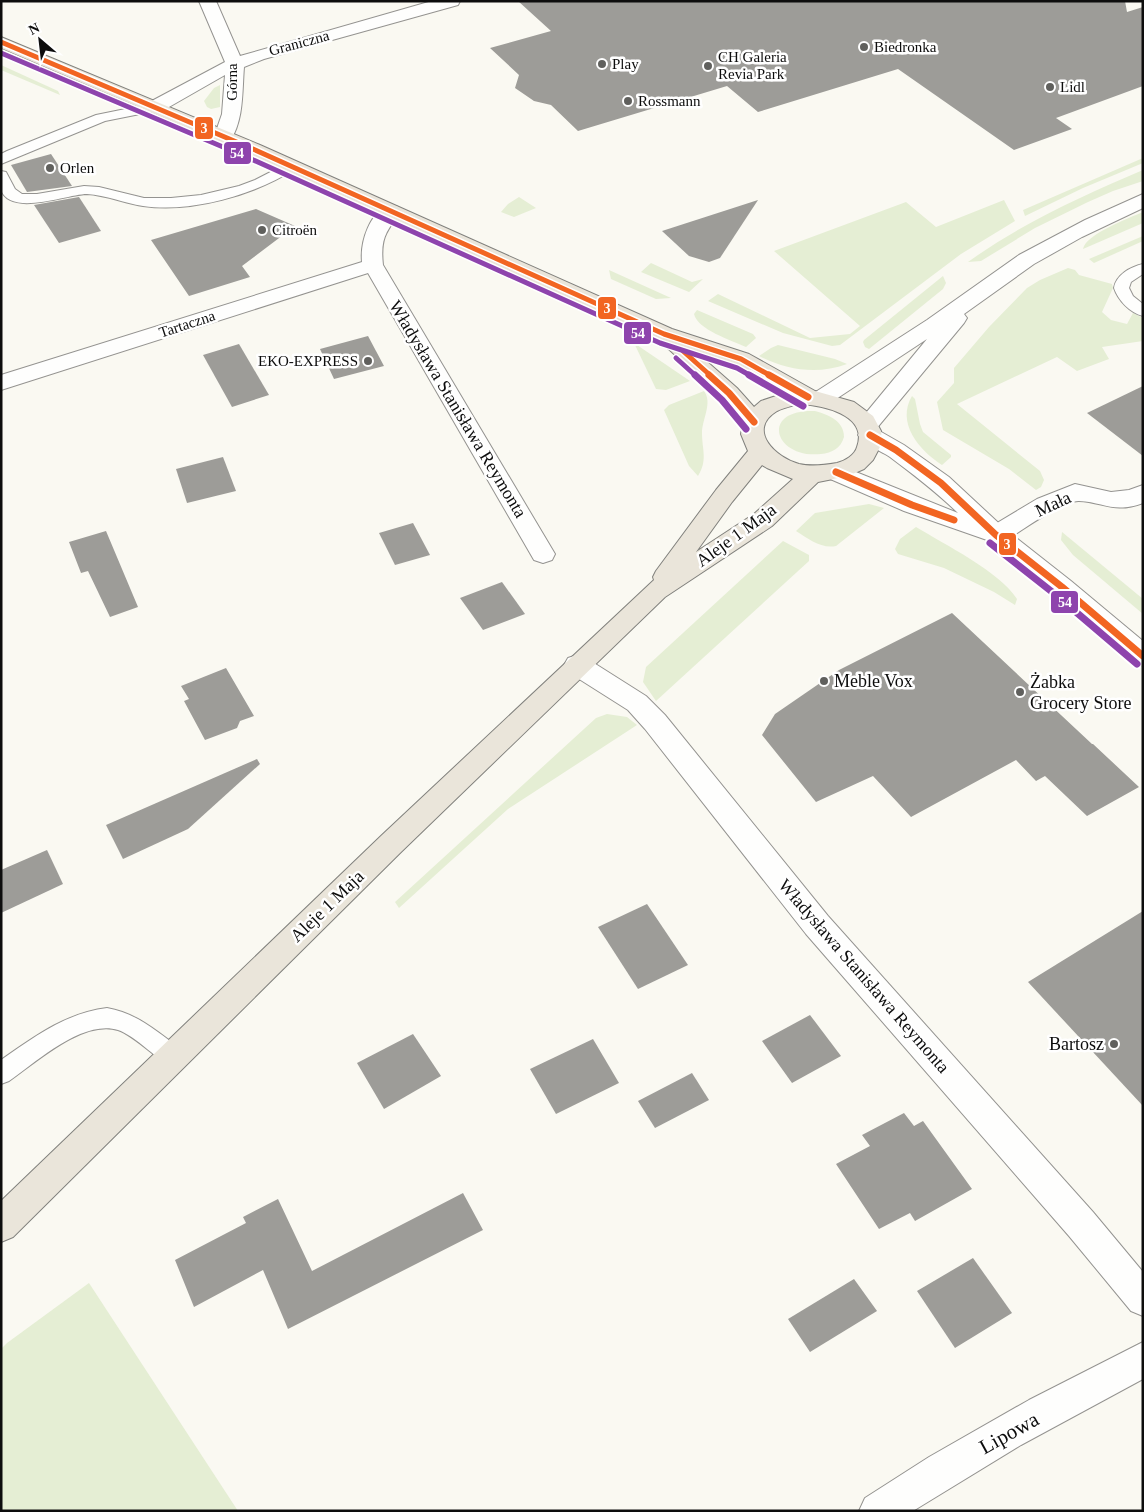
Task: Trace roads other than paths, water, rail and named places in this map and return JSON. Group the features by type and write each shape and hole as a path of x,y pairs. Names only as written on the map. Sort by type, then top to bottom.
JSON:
{"main road":[{"path":"1,42 290,166 664,334 741,359 815,398"},
{"path":"664,334 729,393 754,422"},
{"path":"790,398 815,398 838,403 852,410 868,430 870,444 864,456 853,466 836,472 812,474 786,469 771,462 760,452 752,434 754,422 762,411 774,403 790,398"},
{"name":"Aleje 1 Maja","path":"656,591 724,496 760,452"},
{"name":"Aleje 1 Maja","path":"1,1225 173,1056 656,591 763,520 812,474"}],"street":[{"name":"Górna","path":"207,1 235,64 231,114 223,137"},
{"name":"Graniczna","path":"155,107 235,64 258,55 452,1"},
{"path":"815,398 872,364 972,299 1011,269 1055,243 1143,200"},
{"path":"373,265 371,249 373,234 391,211"},
{"name":"Tartaczna","path":"1,384 373,265"},
{"name":"Władysława Stanisława Reymonta","path":"373,265 543,554"},
{"path":"972,299 868,430 941,483 996,535 1062,587 1143,656"},
{"path":"836,472 912,505 996,535"},
{"name":"Mała","path":"996,535 1045,505 1075,492 1111,500 1133,498 1143,493"},
{"name":"Władysława Stanisława Reymonta","path":"577,665 637,703 655,722 817,925 1081,1224 1143,1299"},
{"name":"Lipowa","path":"878,1511 938,1472 1143,1360"}],"lane":[{"path":"1,160 101,118 155,107"},
{"path":"1,175 13,195 20,197 42,197 85,190 100,191 147,202 163,202 200,198 239,190 261,182 290,166"},
{"path":"1143,268 1123,279 1120,284 1127,298 1143,311"},
{"path":"1,1073 66,1030 95,1018 122,1021 173,1056"}],"place":[{"name":"Biedronka","path":"864,47"},
{"name":"Play","path":"602,64"},
{"name":"CH Galeria Revia Park","path":"708,66"},
{"name":"Lidl","path":"1050,87"},
{"name":"Rossmann","path":"628,101"},
{"name":"Orlen","path":"50,168"},
{"name":"Citroën","path":"262,230"},
{"name":"EKO-EXPRESS","path":"368,361"},
{"name":"Meble Vox","path":"824,681"},
{"name":"Żabka Grocery Store","path":"1020,692"},
{"name":"Bartosz","path":"1114,1044"}]}
